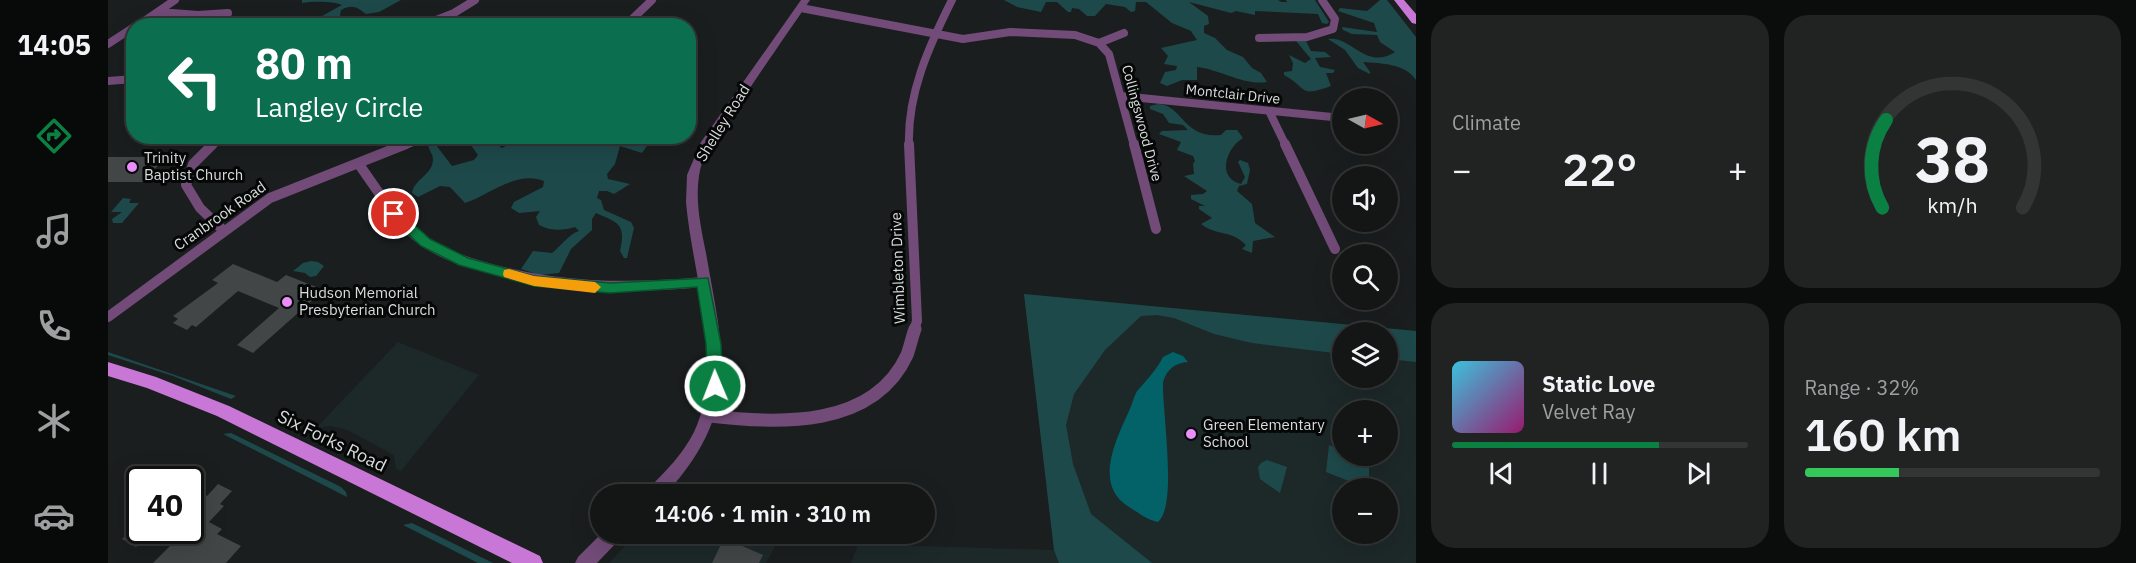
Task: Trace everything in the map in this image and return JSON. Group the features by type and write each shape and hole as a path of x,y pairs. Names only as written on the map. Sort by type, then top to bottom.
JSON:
{"main road":[{"path":"1399,0 1416,21"},
{"name":"Six Forks Road","path":"110,372 150,382 224,411 533,563"}],"street":[{"path":"149,18 175,0"},
{"path":"441,18 475,0"},
{"path":"634,18 652,0"},
{"name":"Wimbleton Drive","path":"710,416 750,422 795,422 823,418 856,407 885,387 903,362 914,339 917,321 908,124 913,96 934,35 952,0"},
{"path":"1259,38 1316,36 1327,33 1333,29 1335,19 1322,0"},
{"path":"804,4 934,35 963,39 1010,32 1043,32 1086,38 1099,43 1124,33"},
{"name":"Shelley Road","path":"666,484 673,477 710,416 716,374 692,208 693,176 699,158 720,123 804,4"},
{"path":"159,12 198,15 228,13"},
{"path":"108,44 126,32"},
{"name":"Collingswood Drive","path":"1099,43 1109,54 1156,229"},
{"path":"108,81 126,80"},
{"name":"Montclair Drive","path":"1121,96 1332,117"},
{"path":"1269,111 1333,244"},
{"path":"213,144 193,164 186,185 200,208 223,230"},
{"name":"Cranbrook Road","path":"108,317 223,230 270,198 407,144"},
{"path":"358,163 394,214 425,243 464,261 534,281 598,288 703,282"},
{"path":"584,563 603,544"}],"shaded area":[{"path":"302,0 401,0 379,12 366,14 354,7 348,7 341,10 340,18 322,16 342,5 323,2 302,3"},
{"path":"1004,0 1278,0 1287,2 1286,0 1315,0 1329,22 1322,23 1318,14 1255,11 1255,15 1236,11 1231,13 1189,2 1208,16 1209,24 1204,26 1204,33 1215,38 1227,50 1243,57 1252,68 1261,73 1267,82 1249,82 1197,67 1197,80 1182,80 1167,86 1160,83 1165,72 1176,70 1177,66 1164,64 1168,56 1161,48 1197,40 1191,31 1172,23 1146,2 1136,2 1135,11 1131,12 1125,7 1106,4 1095,16 1087,16 1079,9 1072,8 1071,12 1068,12 1057,2 1046,2 1041,12 1017,7"},
{"path":"1380,0 1387,0 1416,37 1416,80 1400,68 1363,62 1370,74 1358,68 1345,50 1328,39 1344,42 1367,55 1376,57 1385,57 1395,52 1380,42 1377,35 1352,34 1343,30 1342,27 1377,32 1374,23 1338,11 1340,8 1367,11"},
{"path":"1296,41 1306,41 1311,51 1325,52 1331,57 1315,58 1320,67 1335,70 1333,73 1326,73 1331,86 1308,91 1284,75 1284,72 1292,71 1293,63 1289,55 1305,63 1311,59"},
{"path":"1158,104 1173,110 1191,127 1208,135 1221,135 1226,130 1237,130 1243,138 1228,155 1226,169 1228,176 1241,184 1245,177 1238,162 1240,160 1248,163 1250,170 1247,184 1239,186 1237,191 1252,204 1255,223 1275,237 1253,241 1252,253 1242,249 1246,245 1235,237 1213,231 1201,224 1212,218 1199,209 1199,206 1205,206 1191,199 1191,195 1203,194 1207,191 1184,176 1194,174 1193,156 1177,150 1181,142 1159,134 1162,131 1188,130 1183,125 1169,123 1163,114 1150,109 1150,106"},
{"path":"470,144 497,144 502,148 510,144 648,144 642,153 620,146 615,164 607,174 608,179 630,184 614,194 599,191 597,198 601,200 604,210 631,222 634,228 627,258 624,258 620,251 622,235 619,226 596,213 592,219 592,230 571,249 559,273 540,275 521,269 533,251 552,253 579,231 575,227 557,230 544,227 539,225 536,217 540,211 519,213 511,208 514,202 543,187 544,181 534,178 513,181 465,203 450,187 440,186 418,197 412,193 413,188 432,164 433,157 428,145 436,145 452,166 474,160 478,155"},
{"path":"123,198 131,199 129,203 139,203 122,223 113,223 112,219 122,212 111,212"},
{"path":"311,261 324,266 316,276 310,277 305,273 293,271 303,263"},
{"name":"Green Elementary School","path":"1024,294 1332,323 1332,388 1398,388 1398,329 1416,331 1416,563 851,563 858,544 1054,550"},
{"path":"1024,294 1332,323 1332,353 1252,343 1214,334 1174,318 1157,315 1141,316 1105,350 1074,394 1066,425 1073,464 1091,514 1152,563 1059,563 1054,550"},
{"path":"1398,329 1416,331 1416,362 1398,360"},
{"path":"398,342 479,375 401,471 396,469 394,455 347,430 330,426 316,428"},
{"path":"108,352 236,396 231,399 173,376 108,355"},
{"path":"1173,352 1183,356 1188,362 1172,368 1163,382 1168,478 1164,512 1158,522 1143,516 1118,498 1112,487 1111,462 1118,435 1137,392 1163,357"},
{"path":"231,433 341,487 347,497 223,434"},
{"path":"1329,445 1332,446 1332,466 1369,466 1369,478 1341,478 1326,472"},
{"path":"1267,460 1287,467 1280,493 1260,479 1258,467"},
{"path":"412,523 493,563 478,563 403,525"},
{"path":"627,544 776,544 766,563 609,563"}],"building":[{"name":"Trinity Baptist Church","path":"108,157 165,157 144,182 108,182"},
{"name":"Hudson Memorial Presbyterian Church","path":"233,264 277,282 286,275 324,290 253,353 237,345 279,308 238,291 196,327 192,325 187,330 173,323 178,319 173,316 218,283 212,280"},
{"path":"218,484 232,491 220,504 224,506 209,522 222,529 217,534 241,546 226,563 153,563 170,546 167,544 204,544 204,494 207,496"},
{"path":"721,544 738,544 763,555 759,563 712,563"}],"slow traffic":[{"path":"509,274 534,281 595,287"}],"place":[{"name":"Trinity Baptist Church","path":"132,167"},
{"name":"Hudson Memorial Presbyterian Church","path":"287,302"},
{"name":"Green Elementary School","path":"1191,434"}],"route":[{"path":"394,214 425,243 464,261 534,281 598,288 703,282 714,344 715,386"}]}
